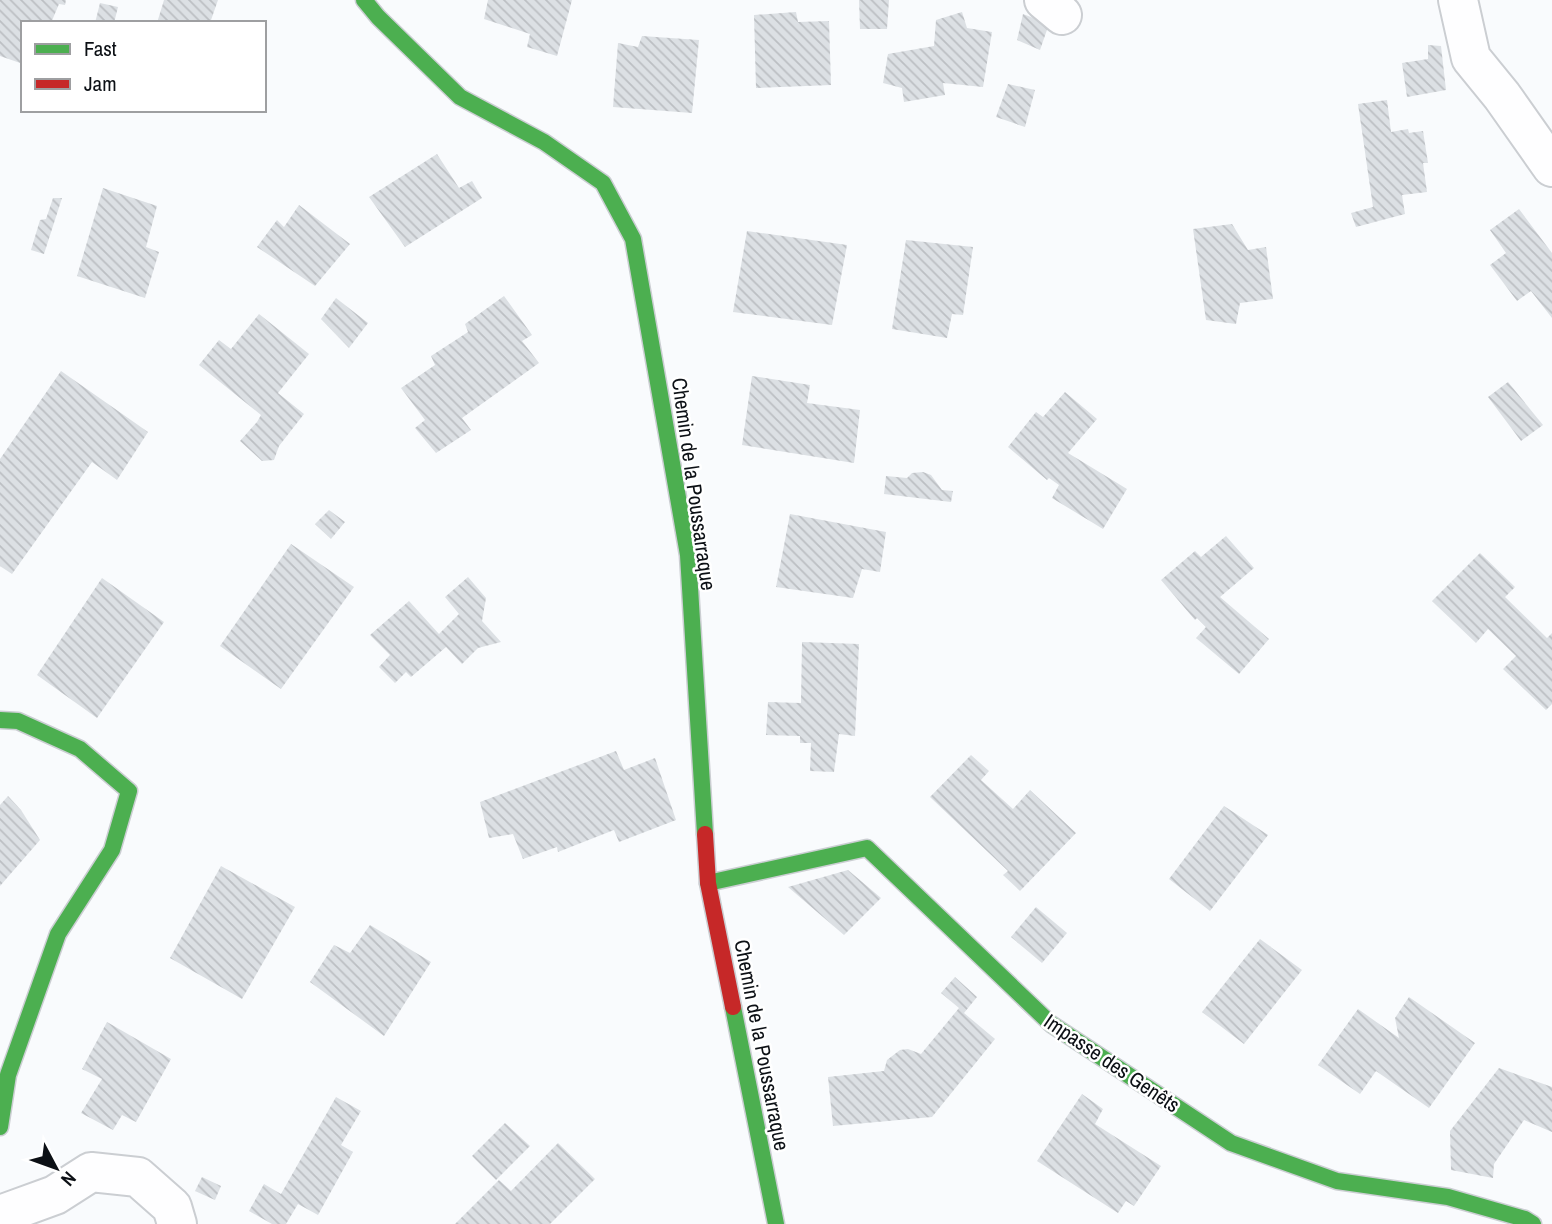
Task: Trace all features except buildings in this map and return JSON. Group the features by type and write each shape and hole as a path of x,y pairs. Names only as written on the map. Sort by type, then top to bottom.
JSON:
{"street":[{"name":"Chemin de la Poussarraque","path":"364,0 378,18 460,97 544,142 603,183 633,239 688,555 708,883 776,1224"},
{"path":"1458,0 1471,58 1502,96 1552,167"},
{"path":"0,720 18,721 80,749 129,791 112,850 58,934 8,1076 0,1127"},
{"name":"Impasse des Genêts","path":"708,883 867,848 1051,1024 1231,1143 1337,1181 1448,1197 1537,1220"},
{"path":"0,1215 55,1195 91,1172 138,1177 172,1207 177,1224"}],"traffic: fast":[{"path":"364,0 460,97 544,142 603,183 633,239 688,555 705,834"},
{"path":"0,720 18,721 80,749 129,791 112,850 58,934 8,1075 0,1127"},
{"path":"708,883 867,848 1051,1024 1231,1143 1337,1181 1448,1197 1525,1219 1533,1224"},
{"path":"733,1007 776,1224"}],"traffic: jam":[{"path":"705,834 708,883 733,1007"}]}
